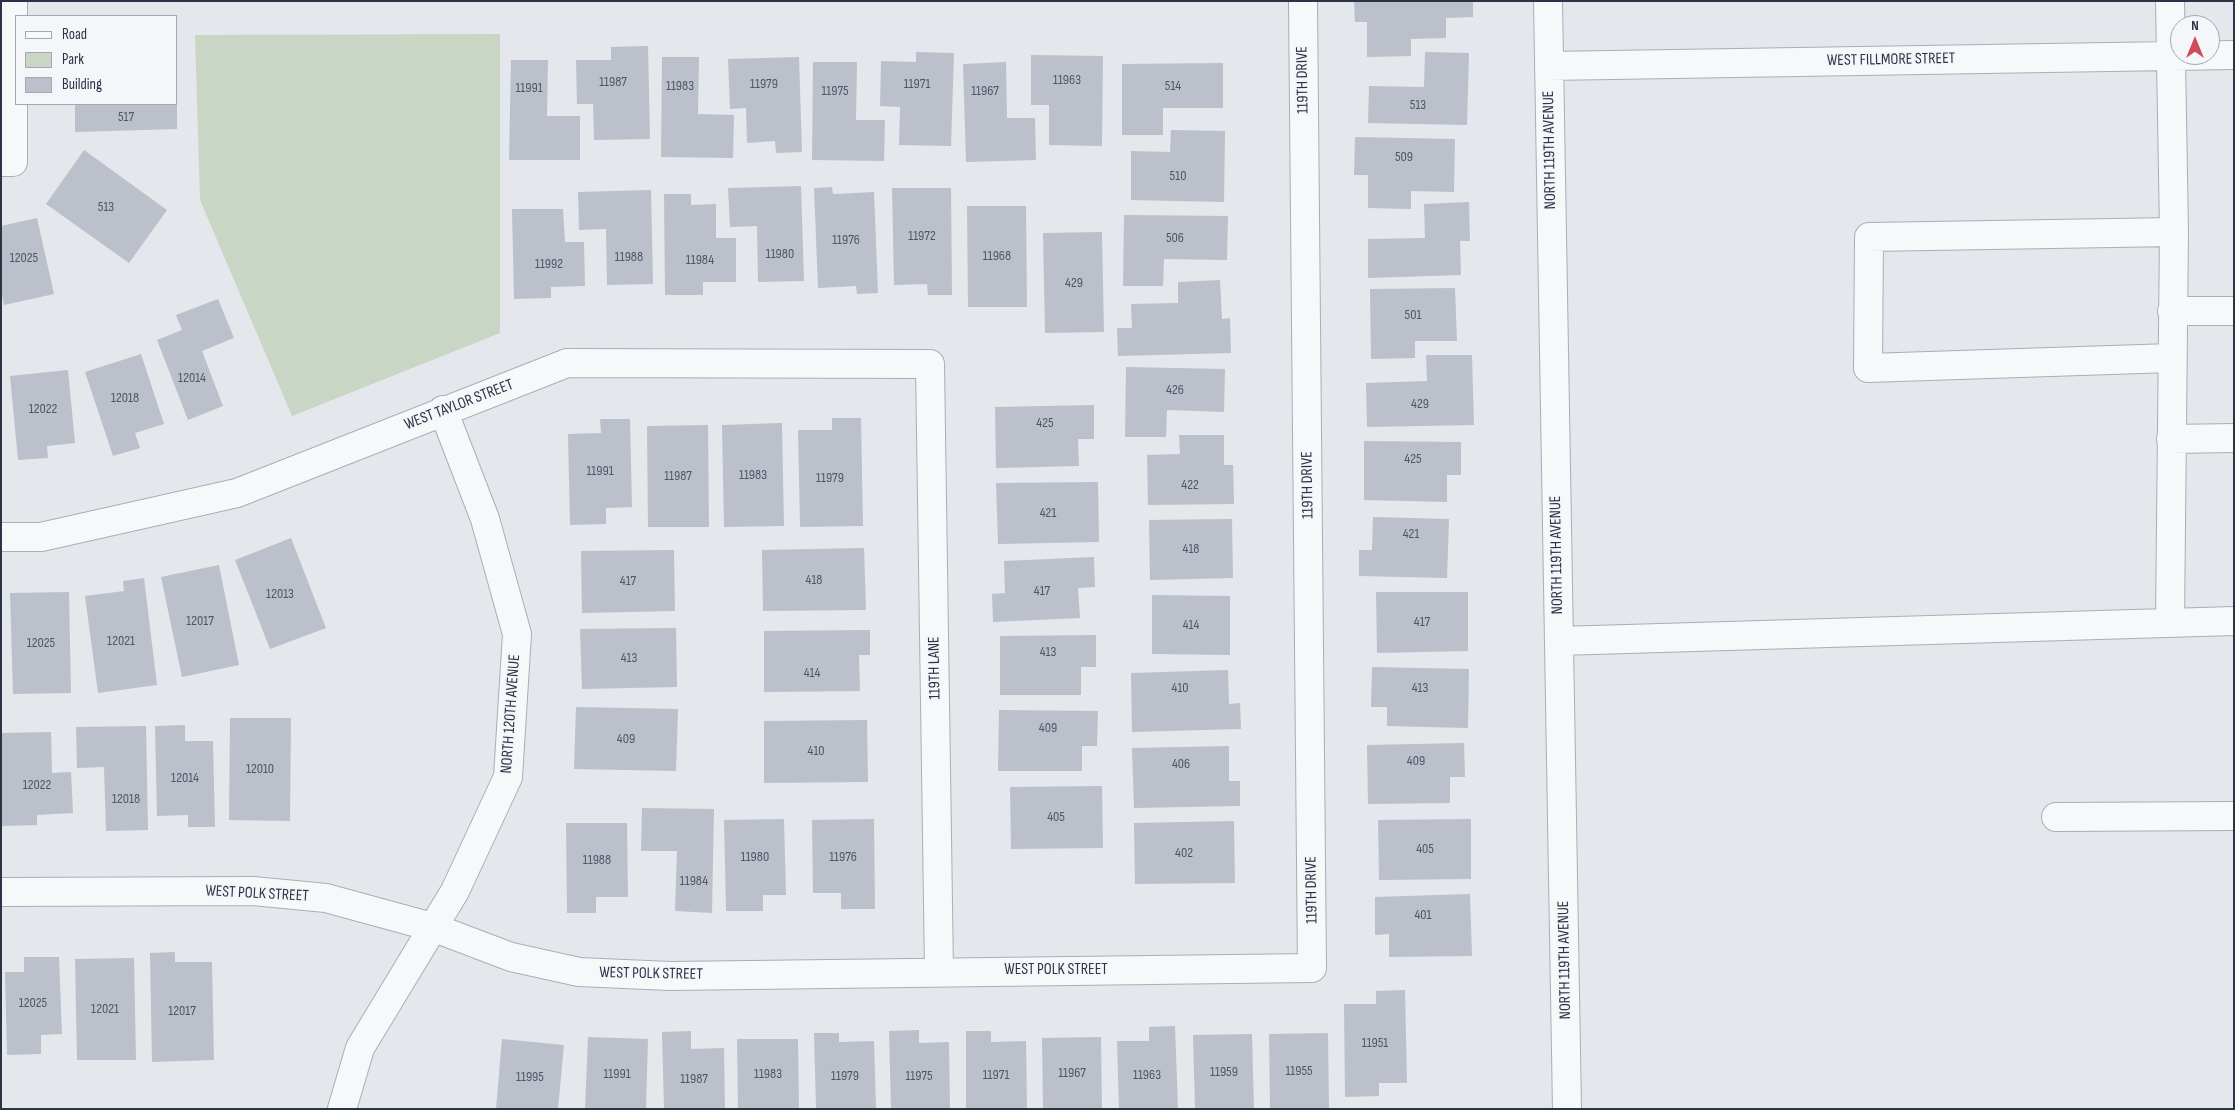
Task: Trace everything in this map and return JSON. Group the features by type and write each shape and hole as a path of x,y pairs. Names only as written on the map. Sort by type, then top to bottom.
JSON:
{"street":[{"path":"7,162 13,1"},
{"name":"119TH DRIVE","path":"1303,1 1312,968"},
{"name":"NORTH 119TH AVENUE","path":"1548,1 1568,1109"},
{"path":"2170,1 2170,15"},
{"name":"WEST FILLMORE STREET","path":"2220,55 2234,55"},
{"name":"WEST FILLMORE STREET","path":"1549,66 2170,56"},
{"path":"2170,65 2174,232 2170,622"},
{"path":"2172,358 1868,368 1869,237 2174,232"},
{"path":"2172,310 2234,311"},
{"name":"WEST TAYLOR STREET","path":"1,537 41,537 236,493 567,363 930,364"},
{"name":"119TH LANE","path":"930,364 939,971"},
{"name":"NORTH 120TH AVENUE","path":"342,1109 360,1048 455,891 508,777 517,634 485,519 444,410"},
{"path":"2171,438 2234,438"},
{"path":"1559,641 2234,621"},
{"path":"2056,817 2234,816"},
{"name":"WEST POLK STREET","path":"1,892 253,891 326,898 432,927 511,957 579,972 670,976 939,971 1312,968"}],"green space":[{"path":"500,34 500,333 292,416 200,200 195,35"}],"building":[{"path":"1354,1 1473,1 1473,17 1446,18 1446,38 1411,39 1411,56 1367,57 1367,22 1355,22"},
{"path":"648,46 650,139 594,140 593,104 577,104 576,60 611,60 611,47"},
{"path":"916,52 954,53 951,146 899,145 900,107 880,106 881,61 916,62"},
{"path":"1425,52 1469,53 1467,125 1368,123 1369,86 1424,87"},
{"path":"1031,55 1103,56 1102,146 1049,145 1049,105 1031,105"},
{"path":"662,57 699,57 698,114 734,115 733,158 661,157"},
{"path":"799,57 802,152 776,153 775,141 747,143 746,108 730,109 728,59"},
{"path":"511,60 548,60 547,116 580,116 580,160 509,160"},
{"path":"813,62 857,62 856,120 885,120 884,161 812,160"},
{"path":"1006,62 1007,118 1035,118 1036,160 966,162 963,64"},
{"path":"1223,63 1223,108 1163,108 1163,135 1122,135 1122,64"},
{"path":"75,105 177,105 177,129 75,132"},
{"path":"1171,130 1225,131 1224,202 1131,200 1131,151 1170,152"},
{"path":"1355,137 1455,139 1454,192 1411,191 1411,209 1368,208 1368,175 1354,175"},
{"path":"84,150 167,210 129,263 46,204"},
{"path":"801,186 804,281 758,282 757,226 730,227 728,188"},
{"path":"832,187 833,194 874,192 878,293 857,294 856,286 818,288 814,188"},
{"path":"892,188 951,188 952,295 928,295 927,284 894,285"},
{"path":"651,190 653,284 607,285 606,229 579,230 578,192"},
{"path":"664,194 691,194 691,205 716,204 716,238 736,238 736,282 703,282 703,295 665,295"},
{"path":"1469,202 1470,241 1460,241 1461,275 1368,278 1368,239 1425,238 1424,204"},
{"path":"967,206 1026,206 1027,307 968,307"},
{"path":"512,209 563,209 565,242 584,242 585,286 551,287 551,298 514,299"},
{"path":"1124,215 1228,216 1227,260 1164,259 1163,286 1123,286"},
{"path":"37,218 54,294 4,305 1,291 1,226"},
{"path":"1102,232 1104,332 1045,333 1043,233"},
{"path":"1220,280 1222,319 1230,318 1231,353 1118,356 1117,328 1132,328 1131,304 1178,303 1178,282"},
{"path":"1455,288 1457,341 1415,341 1415,358 1371,359 1370,289"},
{"path":"218,299 234,338 202,351 223,406 188,420 157,340 182,330 176,315"},
{"path":"141,354 164,424 135,433 140,448 113,456 85,372"},
{"path":"1426,355 1472,355 1474,425 1367,427 1366,383 1427,381"},
{"path":"1126,367 1225,369 1224,412 1167,410 1166,437 1125,437"},
{"path":"68,370 75,443 47,446 48,458 18,460 10,376"},
{"path":"1094,405 1094,439 1078,439 1079,466 996,468 995,407"},
{"path":"832,418 861,418 863,526 800,527 798,430 832,430"},
{"path":"600,419 630,419 632,507 606,508 606,524 570,525 568,434 601,433"},
{"path":"782,423 784,526 724,527 722,425"},
{"path":"708,425 709,527 648,527 647,426"},
{"path":"1179,435 1224,435 1224,465 1233,465 1234,504 1148,505 1147,455 1180,454"},
{"path":"1364,441 1461,442 1461,475 1447,475 1447,502 1364,500"},
{"path":"1098,482 1099,542 998,544 996,483"},
{"path":"1373,517 1449,519 1447,578 1359,576 1359,550 1372,550"},
{"path":"1232,519 1233,578 1150,580 1149,520"},
{"path":"291,538 326,628 270,649 235,560"},
{"path":"864,548 866,610 763,611 762,550"},
{"path":"674,550 675,611 582,613 581,551"},
{"path":"1094,557 1095,587 1078,588 1080,618 993,622 992,594 1005,593 1004,561"},
{"path":"219,565 239,665 182,677 161,577"},
{"path":"144,578 157,685 98,693 85,596 124,591 123,581"},
{"path":"69,592 71,693 13,694 10,593"},
{"path":"1376,592 1468,592 1468,651 1377,653"},
{"path":"1152,595 1230,596 1230,655 1152,654"},
{"path":"676,628 677,687 582,689 580,629"},
{"path":"870,630 870,655 859,655 860,691 764,692 764,631"},
{"path":"1096,635 1096,667 1081,667 1081,695 1000,695 1000,636"},
{"path":"1372,667 1469,669 1468,728 1387,726 1387,707 1371,707"},
{"path":"1228,670 1229,704 1240,703 1241,729 1132,732 1131,673"},
{"path":"576,707 678,709 676,771 574,769"},
{"path":"999,710 1098,711 1097,746 1082,746 1082,771 998,771"},
{"path":"230,718 291,718 290,821 229,820"},
{"path":"867,720 868,782 764,783 764,721"},
{"path":"185,725 185,741 213,741 215,827 188,827 188,815 157,816 155,726"},
{"path":"146,726 148,830 106,831 104,767 77,768 76,727"},
{"path":"51,732 52,773 71,772 73,813 37,815 37,825 2,826 1,733"},
{"path":"1464,743 1465,777 1450,777 1450,803 1368,804 1367,745"},
{"path":"1229,746 1229,781 1240,781 1240,806 1134,808 1132,748"},
{"path":"1102,786 1103,848 1011,849 1010,787"},
{"path":"642,808 714,809 712,913 675,911 677,851 641,851"},
{"path":"784,819 786,895 763,895 763,911 726,911 724,820"},
{"path":"874,819 875,909 841,909 841,893 813,893 812,820"},
{"path":"1471,819 1471,879 1379,880 1378,820"},
{"path":"1234,821 1235,883 1135,884 1134,823"},
{"path":"566,823 627,823 628,897 596,897 596,913 567,913"},
{"path":"1470,894 1472,956 1389,957 1389,934 1375,935 1375,897"},
{"path":"175,952 175,962 212,962 214,1060 152,1062 150,953"},
{"path":"24,957 59,957 62,1034 41,1035 41,1054 7,1055 5,972 24,972"},
{"path":"134,958 136,1060 77,1060 75,959"},
{"path":"1405,990 1407,1083 1379,1083 1379,1096 1345,1097 1344,1004 1376,1004 1376,991"},
{"path":"1175,1026 1178,1109 1119,1109 1117,1041 1149,1041 1149,1027"},
{"path":"919,1030 919,1043 949,1042 950,1109 891,1109 889,1031"},
{"path":"691,1031 691,1049 724,1048 725,1109 664,1109 662,1032"},
{"path":"966,1031 991,1031 991,1042 1026,1041 1027,1109 966,1109"},
{"path":"814,1033 839,1033 839,1042 874,1041 876,1109 816,1109"},
{"path":"1328,1033 1329,1109 1270,1109 1269,1034"},
{"path":"1252,1034 1254,1109 1195,1109 1193,1035"},
{"path":"588,1037 648,1039 646,1109 585,1109"},
{"path":"1101,1037 1102,1109 1043,1109 1042,1038"},
{"path":"502,1039 564,1045 558,1109 496,1109"},
{"path":"737,1039 798,1039 799,1109 738,1109"}]}
